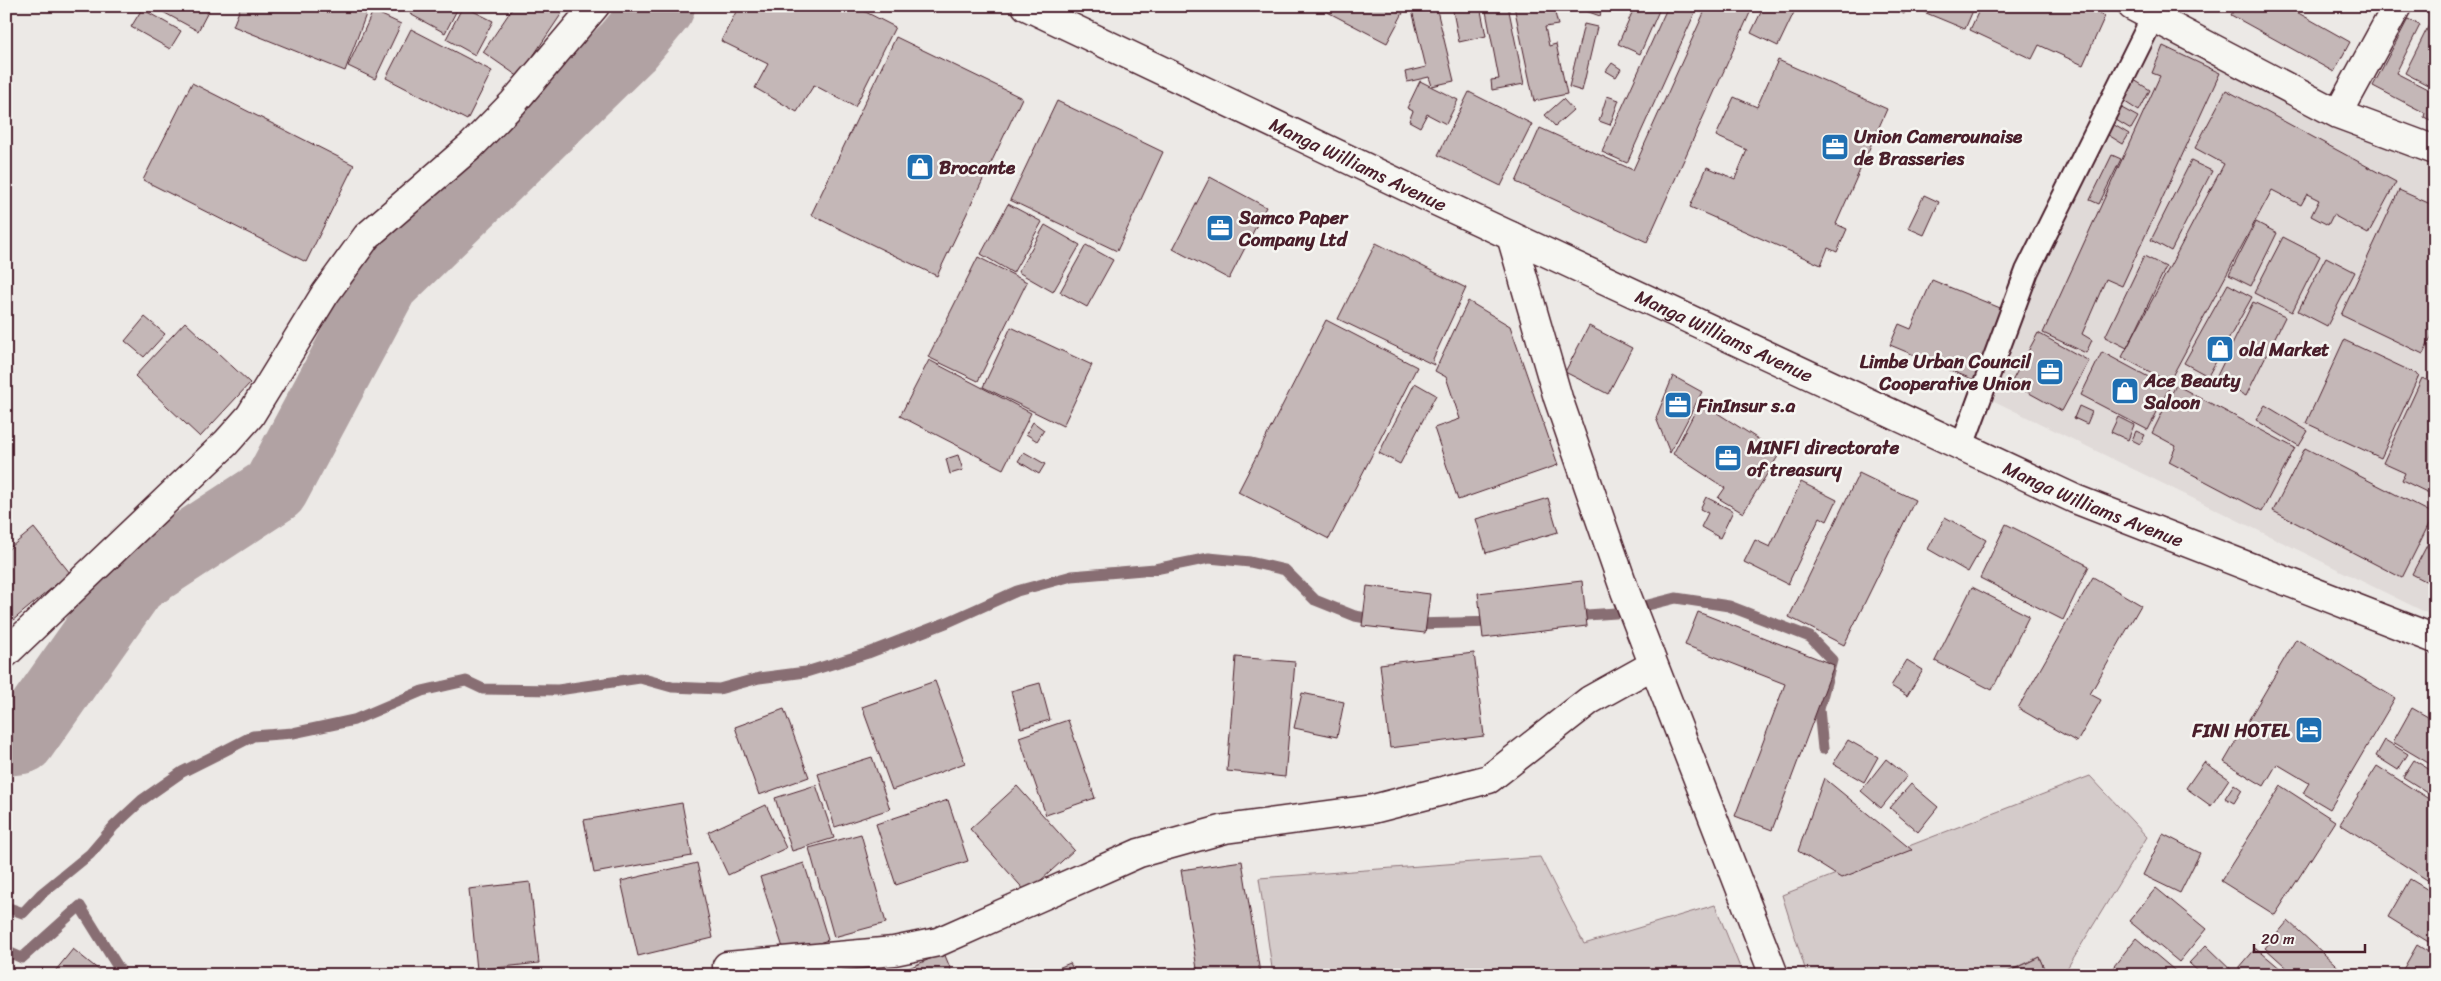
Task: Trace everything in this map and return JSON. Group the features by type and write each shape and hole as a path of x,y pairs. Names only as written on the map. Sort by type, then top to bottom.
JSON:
{"street":[{"path":"6,653 226,443 250,416 325,294 367,236 471,146 513,103 595,6"},
{"name":"Manga Williams Avenue","path":"1026,6 1511,236 2075,499 2435,639"},
{"path":"2338,114 2397,6"},
{"path":"2142,12 2338,114 2435,150"},
{"path":"1511,236 1558,398 1625,591 1774,975"},
{"path":"728,966 894,951 938,942 1139,853 1225,828 1372,809 1489,779 1590,700 1653,665"}],"lane":[{"path":"1962,446 2027,271 2142,12"}],"shaded area":[{"name":"old Market","path":"2151,26 2435,165 2435,617 1984,396 2029,303 2020,299"},
{"path":"2090,776 2147,837 2063,975 2047,975 2039,957 2001,975 1807,975 1782,895"},
{"path":"1540,857 1584,944 1715,905 1743,975 1273,975 1259,878"}],"building":[{"path":"152,6 211,6 198,31"},
{"path":"241,6 369,6 345,71 233,26"},
{"path":"414,6 459,6 445,33 410,14"},
{"path":"463,6 493,21 475,55 446,39"},
{"path":"514,6 559,6 564,10 519,77 483,52"},
{"path":"739,6 854,6 895,27 855,107 814,85 797,112 755,88 768,64 721,41"},
{"path":"1316,6 1397,6 1395,9 1403,13 1387,43"},
{"path":"1411,6 1436,6 1454,81 1432,86 1429,77 1407,82 1405,72 1426,67"},
{"path":"1452,6 1480,6 1486,36 1459,42"},
{"path":"1485,6 1508,6 1524,84 1492,90 1491,80 1499,79"},
{"path":"1514,6 1544,6 1545,11 1554,9 1558,25 1545,27 1549,46 1556,44 1567,94 1534,101"},
{"path":"1588,6 1603,6 1600,16 1586,11"},
{"path":"1635,6 1661,6 1640,54 1618,44"},
{"path":"1668,6 1698,6 1627,163 1602,152"},
{"path":"1707,6 1753,6 1647,242 1516,182 1540,128 1633,170"},
{"path":"1764,6 1797,6 1778,46 1751,33"},
{"path":"1889,6 1908,6 1904,14"},
{"path":"1915,6 1975,6 1965,29 1914,8"},
{"path":"1981,6 2083,6 2105,16 2083,65 2039,45 2032,59 1970,30"},
{"path":"2236,6 2286,6 2350,42 2334,72 2231,15"},
{"path":"142,9 181,31 170,49 131,27"},
{"path":"373,11 401,24 375,79 348,66"},
{"path":"2433,17 2435,18 2435,89 2405,73"},
{"path":"2408,19 2420,25 2396,73 2435,93 2435,110 2430,120 2424,117 2425,113 2373,86"},
{"path":"1584,24 1597,27 1582,91 1569,87"},
{"path":"411,29 492,71 467,120 386,78"},
{"path":"896,37 1022,98 937,276 811,215"},
{"path":"2163,46 2220,73 2122,286 2106,279 2082,334 2092,340 2086,353 2043,333 2160,76 2152,73"},
{"path":"1778,60 1887,109 1836,224 1847,229 1837,252 1828,248 1821,265 1690,207 1707,167 1735,179 1747,150 1716,136 1734,97 1757,107"},
{"path":"1612,63 1621,69 1616,77 1606,71"},
{"path":"2131,78 2150,90 2139,111 2119,98"},
{"path":"1420,81 1458,100 1446,124 1427,114 1420,127 1409,121 1413,111 1407,108"},
{"path":"192,83 354,165 306,262 143,180"},
{"path":"2226,90 2396,182 2368,234 2333,215 2328,225 2311,216 2319,200 2307,194 2301,205 2272,190 2169,382 2122,357 2224,164 2195,148"},
{"path":"1469,92 1532,124 1501,186 1438,155"},
{"path":"1607,96 1619,100 1610,125 1599,121"},
{"path":"1563,99 1573,110 1555,126 1545,115"},
{"path":"1057,101 1163,152 1117,251 1010,200"},
{"path":"2118,106 2138,117 2131,129 2111,117"},
{"path":"2111,123 2129,134 2123,144 2105,133"},
{"path":"2112,155 2121,159 2099,204 2090,200"},
{"path":"2191,161 2212,171 2171,251 2151,240"},
{"name":"Samco Paper Company Ltd","path":"1210,177 1266,207 1229,279 1173,249"},
{"path":"2399,190 2435,206 2435,330 2423,354 2341,315"},
{"path":"1924,195 1939,202 1924,235 1908,228"},
{"path":"1008,204 1042,222 1013,273 981,254"},
{"path":"2256,222 2277,233 2251,286 2229,275"},
{"path":"1045,225 1080,245 1053,292 1018,272"},
{"path":"2283,237 2320,256 2292,312 2254,293"},
{"path":"1376,243 1466,288 1433,359 1434,365 1338,319"},
{"path":"1086,245 1113,260 1087,307 1060,292"},
{"path":"2144,256 2166,267 2127,348 2105,337"},
{"path":"978,257 1027,282 978,381 928,357"},
{"path":"2326,257 2355,272 2327,326 2298,311"},
{"path":"1932,280 2010,312 1981,383 1890,345 1899,324 1911,329"},
{"path":"2228,284 2252,297 2208,376 2184,363"},
{"path":"1468,301 1510,326 1558,465 1458,500 1434,428 1460,419 1446,377 1435,371"},
{"path":"2253,302 2285,317 2246,396 2215,380"},
{"path":"145,317 165,334 144,357 125,341"},
{"path":"1326,320 1417,367 1329,539 1238,492"},
{"path":"185,322 250,383 200,437 135,376"},
{"path":"1589,326 1632,348 1608,394 1565,372"},
{"path":"1011,327 1092,365 1063,426 983,387"},
{"name":"Limbe Urban Council Cooperative Union","path":"2038,333 2089,361 2062,411 2011,383"},
{"path":"2344,340 2419,375 2381,458 2306,423"},
{"name":"Ace Beauty Saloon","path":"2102,352 2169,388 2148,430 2081,395"},
{"path":"929,360 1031,413 1003,469 900,416"},
{"name":"FinInsur s.a","path":"1673,376 1702,392 1670,453 1656,418"},
{"path":"2422,378 2435,384 2435,496 2402,480 2405,473 2383,463"},
{"path":"1415,383 1436,395 1400,464 1379,453"},
{"path":"2176,385 2295,448 2262,511 2169,462 2176,446 2152,433"},
{"name":"MINFI directorate of treasury","path":"1700,402 1780,453 1743,513 1718,498 1725,488 1673,454"},
{"path":"2265,405 2308,431 2299,446 2256,420"},
{"path":"2079,406 2092,412 2087,424 2074,418"},
{"path":"2118,417 2134,425 2128,440 2111,432"},
{"path":"1033,422 1044,430 1037,441 1026,434"},
{"path":"2136,431 2145,435 2140,444 2132,440"},
{"path":"2305,448 2434,514 2402,578 2273,511"},
{"path":"1024,452 1045,464 1039,474 1018,461"},
{"path":"958,455 963,470 950,474 946,459"},
{"path":"1859,473 1915,500 1844,645 1789,617"},
{"path":"1801,482 1837,500 1827,521 1820,517 1788,584 1744,562 1755,540 1770,547"},
{"path":"1706,497 1733,511 1720,538 1701,527 1708,513 1700,509"},
{"path":"1548,498 1558,532 1486,553 1476,519"},
{"path":"1945,517 1986,540 1968,572 1928,549"},
{"path":"2006,524 2089,566 2063,620 1980,578"},
{"path":"34,528 70,573 6,626 6,551"},
{"path":"2435,530 2435,586 2412,574"},
{"path":"2093,577 2141,605 2090,694 2101,700 2077,742 2018,708"},
{"path":"1582,581 1587,626 1483,638 1478,593"},
{"path":"1367,586 1430,594 1425,633 1362,626"},
{"path":"1972,587 2029,616 1992,690 1935,661"},
{"path":"1698,612 1834,665 1772,830 1735,816 1785,684 1685,645"},
{"name":"FINI HOTEL","path":"2296,639 2395,698 2330,809 2303,793 2309,783 2277,764 2264,786 2224,762"},
{"path":"1474,653 1484,736 1390,748 1380,664"},
{"path":"1236,657 1295,662 1285,777 1227,771"},
{"path":"1907,660 1923,670 1907,696 1891,686"},
{"path":"935,681 965,763 892,790 862,707"},
{"path":"1040,683 1050,720 1021,728 1011,691"},
{"path":"1302,693 1344,702 1337,737 1294,728"},
{"path":"2412,708 2435,721 2435,767 2393,742"},
{"path":"784,709 809,777 759,795 735,727"},
{"path":"1068,720 1095,798 1046,815 1019,737"},
{"path":"1848,740 1878,757 1864,782 1833,764"},
{"path":"2385,740 2408,754 2398,770 2376,756"},
{"path":"872,757 890,809 835,827 818,774"},
{"path":"1886,759 1907,776 1881,808 1861,791"},
{"path":"2414,760 2435,773 2435,797 2403,777"},
{"path":"2204,762 2229,779 2211,806 2186,788"},
{"path":"2377,766 2435,803 2435,885 2340,824"},
{"path":"1824,778 1912,850 1841,878 1798,851"},
{"path":"1911,784 1938,807 1918,832 1890,808"},
{"path":"2234,784 2242,790 2234,803 2225,798"},
{"path":"816,785 834,838 792,851 775,798"},
{"path":"1017,786 1074,850 1027,893 970,829"},
{"path":"2281,786 2335,821 2275,915 2221,881"},
{"path":"948,800 968,861 896,885 876,824"},
{"path":"682,803 692,856 594,873 584,820"},
{"path":"766,805 786,848 728,875 708,832"},
{"path":"861,834 886,923 834,937 809,848"},
{"path":"2163,834 2200,853 2180,893 2143,875"},
{"path":"1242,861 1260,973 1198,975 1181,870"},
{"path":"697,863 713,938 638,956 621,881"},
{"path":"804,863 828,940 785,954 760,877"},
{"path":"2410,879 2435,894 2435,946 2388,917"},
{"path":"530,882 539,963 477,970 469,889"},
{"path":"2156,888 2206,929 2179,962 2129,921"},
{"path":"2288,921 2347,975 2295,975 2265,948"},
{"path":"2136,938 2180,975 2107,975"},
{"path":"2206,945 2237,975 2202,975 2189,963"},
{"path":"2417,945 2435,956 2435,969 2431,975 2404,975 2401,973"},
{"path":"2256,948 2288,975 2247,975 2239,968"},
{"path":"73,949 105,975 52,975"},
{"path":"944,953 953,975 892,975"},
{"path":"2039,957 2047,975 2001,975 2025,964"},
{"path":"1070,963 1076,975 1042,975"}],"waterway":[{"path":"6,742 22,740 134,581 275,489 385,283 628,46 661,6"},
{"path":"6,907 23,913 41,894 90,854 114,826 142,800 182,772 253,736 293,733 354,720 422,691 466,681 483,689 558,690 640,678 672,687 719,689 759,678 806,672 868,653 948,622 1017,591 1072,576 1155,569 1209,558 1250,562 1285,570 1315,600 1355,616 1377,620"},
{"path":"1572,616 1616,613 1676,598 1729,606 1810,637 1832,660 1819,709 1823,749"},
{"path":"1413,624 1497,622"},
{"path":"6,951 22,958 80,906 123,975"}],"place":[{"name":"Union Camerounaise de Brasseries","path":"1835,147"},
{"name":"Brocante","path":"920,167"},
{"name":"Samco Paper Company Ltd","path":"1220,228"},
{"name":"old Market","path":"2220,349"},
{"name":"Limbe Urban Council Cooperative Union","path":"2050,372"},
{"name":"Ace Beauty Saloon","path":"2125,391"},
{"name":"FinInsur s.a","path":"1678,405"},
{"name":"MINFI directorate of treasury","path":"1728,458"},
{"name":"FINI HOTEL","path":"2309,730"}]}
